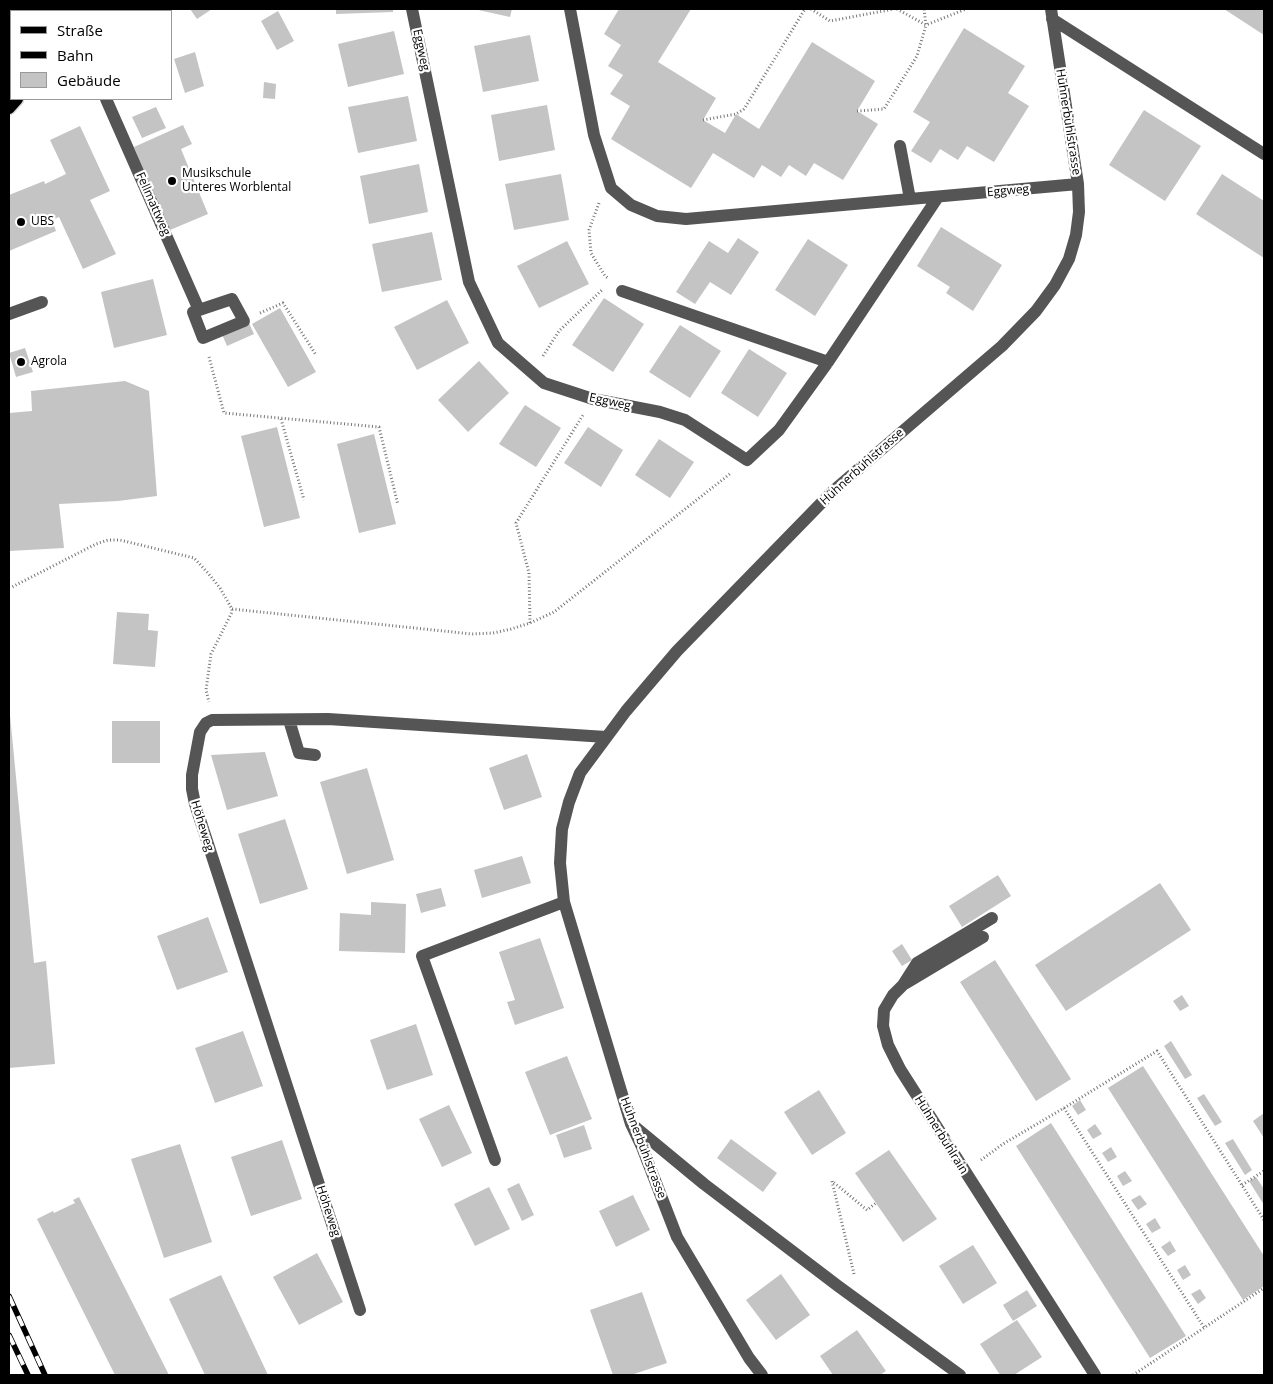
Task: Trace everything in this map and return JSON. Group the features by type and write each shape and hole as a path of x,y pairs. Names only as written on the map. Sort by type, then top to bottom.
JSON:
{"street":[{"name":"Eggweg","path":"412,9 469,282 498,343 544,383 593,399 660,412 685,420 747,460"},
{"name":"Eggweg","path":"570,9 594,135 612,188 631,205 657,216 686,220 1078,184"},
{"path":"1051,14 1264,154"},
{"name":"Hühnerbühlstrasse","path":"762,1375 677,1237 642,1147 631,1124 564,902 560,863 562,829 569,802 580,773 636,698 677,651 833,491 1002,346 1036,311 1055,285 1069,259 1076,235 1079,212 1078,184 1051,14"},
{"name":"Fellmattweg","path":"106,100 199,310 193,312 204,338"},
{"path":"900,146 910,199"},
{"path":"747,460 779,430 828,362 938,197"},
{"path":"622,291 828,362"},
{"path":"199,310 232,299 244,321 204,338"},
{"path":"9,314 42,302"},
{"name":"Höheweg","path":"360,1310 195,804 192,775 200,732 206,723 212,720 328,719 606,737"},
{"path":"289,720 299,753 315,755"},
{"path":"495,1160 422,956 564,902"},
{"name":"Hühnerbühlrain","path":"992,918 917,963 903,985 892,995 884,1010 883,1026 888,1045 900,1069 1095,1375"},
{"path":"903,985 983,937"},
{"path":"631,1124 704,1184 960,1375"}],"path":[{"path":"703,120 736,114 744,109 805,9"},
{"path":"811,9 830,21 896,9 926,25 966,9"},
{"path":"857,111 884,109 917,56 926,25 924,9"},
{"path":"612,188 600,199 589,230 591,253 605,276 622,291"},
{"path":"530,371 548,350 558,331 611,282"},
{"path":"283,303 316,355"},
{"path":"204,338 224,413 379,427 398,505"},
{"path":"530,623 529,572 516,523 593,399"},
{"path":"281,419 304,500"},
{"path":"232,609 472,634 493,633 530,623 554,612 747,460"},
{"path":"9,587 96,544 108,540 120,540 194,558 208,573 232,609 211,654 206,690 209,705"},
{"path":"964,1171 1003,1144 1156,1051 1264,1220"},
{"path":"1064,1108 1204,1329"},
{"path":"1242,1185 1264,1171"},
{"path":"850,1294 857,1284 832,1181 867,1210 876,1203"},
{"path":"1133,1375 1264,1288"}],"building":[{"path":"190,9 212,9 197,19"},
{"path":"336,9 393,9 393,12 336,14"},
{"path":"474,9 512,9 510,17"},
{"path":"619,9 691,9 658,62 716,98 703,120 725,133 736,114 759,129 812,42 875,81 857,111 878,124 843,180 814,163 806,176 789,165 781,177 762,165 754,178 713,153 691,188 611,139 630,106 610,94 623,75 608,66 621,45 604,34"},
{"path":"1224,9 1264,9 1264,35"},
{"path":"278,11 294,41 277,50 261,21"},
{"path":"964,28 1025,66 1008,93 1029,106 994,162 967,146 958,160 940,149 931,163 911,151 930,122 913,112"},
{"path":"394,31 404,74 348,87 338,44"},
{"path":"530,35 539,81 483,92 474,46"},
{"path":"195,52 204,86 185,93 174,59"},
{"path":"264,82 276,84 275,99 263,98"},
{"path":"408,96 417,141 358,153 348,107"},
{"path":"547,105 555,150 499,161 491,115"},
{"path":"156,107 166,128 142,138 132,117"},
{"path":"1144,110 1201,146 1165,201 1109,165"},
{"name":"Musikschule Unteres Worblental","path":"183,125 192,144 181,149 208,214 170,230 134,147"},
{"path":"80,126 110,191 90,200 116,254 83,269 59,217 52,220 56,231 9,251 9,195 44,181 45,184 66,174 50,140"},
{"path":"419,164 428,212 369,224 360,176"},
{"path":"561,174 569,220 514,230 505,184"},
{"path":"1222,174 1264,201 1264,258 1196,214"},
{"path":"941,227 1002,265 973,311 946,293 950,287 917,266"},
{"path":"432,232 442,280 382,292 372,244"},
{"path":"738,238 759,252 731,295 710,282 695,304 676,292 709,241 728,253"},
{"path":"808,239 848,265 815,316 775,290"},
{"path":"567,241 589,284 539,308 517,266"},
{"path":"153,279 167,335 114,348 101,292"},
{"path":"604,298 644,324 613,372 572,345"},
{"path":"447,300 469,343 417,370 394,327"},
{"path":"280,308 316,372 288,387 252,324"},
{"path":"248,321 254,334 227,346 221,332"},
{"path":"680,325 721,351 690,398 649,372"},
{"path":"25,348 33,372 16,377 9,353"},
{"path":"749,349 787,373 758,417 721,393"},
{"path":"479,361 509,393 468,432 438,400"},
{"path":"125,381 149,391 157,496 118,501 59,504 64,548 9,551 9,413 32,411 31,391"},
{"path":"525,405 561,428 536,467 499,444"},
{"path":"277,427 300,518 264,527 241,436"},
{"path":"588,427 623,450 601,487 564,463"},
{"path":"374,434 396,524 359,533 337,444"},
{"path":"659,439 694,462 670,498 635,475"},
{"path":"117,612 149,614 148,630 158,631 155,667 113,664"},
{"path":"9,715 34,963 46,961 55,1064 9,1068"},
{"path":"112,721 160,721 160,763 112,763"},
{"path":"265,752 278,796 227,810 211,755"},
{"path":"527,754 542,797 504,810 489,768"},
{"path":"367,768 394,860 347,874 320,782"},
{"path":"285,819 308,889 260,904 238,834"},
{"path":"522,856 531,883 482,898 474,870"},
{"path":"998,875 1011,896 962,927 949,906"},
{"path":"1160,883 1191,930 1066,1011 1035,965"},
{"path":"441,888 446,906 421,913 416,894"},
{"path":"371,902 406,904 405,953 339,951 340,913 371,915"},
{"path":"208,917 228,972 177,990 157,936"},
{"path":"540,938 564,1008 515,1025 507,1002 515,1000 499,952"},
{"path":"902,944 912,960 902,966 892,951"},
{"path":"995,960 1071,1079 1036,1101 960,982"},
{"path":"1182,995 1189,1006 1180,1011 1173,1001"},
{"path":"416,1024 433,1075 387,1090 370,1040"},
{"path":"243,1031 263,1086 215,1103 195,1048"},
{"path":"1171,1041 1192,1075 1185,1079 1164,1046"},
{"path":"567,1056 592,1119 550,1135 525,1072"},
{"path":"1143,1066 1264,1256 1264,1286 1243,1300 1108,1088"},
{"path":"819,1090 846,1133 812,1155 784,1112"},
{"path":"1204,1094 1222,1122 1215,1126 1197,1098"},
{"path":"1080,1100 1086,1110 1078,1115 1072,1106"},
{"path":"449,1105 472,1153 442,1167 419,1119"},
{"path":"1264,1113 1264,1138 1253,1121"},
{"path":"1051,1123 1186,1336 1150,1358 1016,1146"},
{"path":"1095,1124 1102,1134 1093,1139 1087,1130"},
{"path":"584,1125 592,1149 564,1158 556,1135"},
{"path":"731,1139 777,1173 763,1192 717,1158"},
{"path":"1233,1139 1252,1170 1245,1175 1225,1143"},
{"path":"282,1140 302,1199 251,1216 231,1157"},
{"path":"180,1144 212,1242 164,1258 131,1159"},
{"path":"1111,1147 1117,1157 1108,1162 1102,1153"},
{"path":"889,1150 937,1219 903,1242 855,1173"},
{"path":"1125,1171 1132,1181 1123,1186 1117,1176"},
{"path":"1256,1177 1264,1189 1264,1205 1249,1181"},
{"path":"519,1183 534,1215 522,1221 507,1189"},
{"path":"489,1187 510,1229 475,1246 454,1204"},
{"path":"633,1195 650,1230 616,1247 599,1211"},
{"path":"1140,1195 1147,1204 1138,1210 1131,1200"},
{"path":"79,1197 169,1375 115,1375 37,1219 75,1203 73,1200"},
{"path":"1155,1218 1161,1228 1152,1233 1146,1224"},
{"path":"1170,1241 1176,1251 1168,1256 1161,1247"},
{"path":"973,1245 997,1283 963,1304 939,1266"},
{"path":"317,1253 343,1302 299,1325 273,1277"},
{"path":"1185,1265 1191,1275 1183,1280 1177,1270"},
{"path":"781,1274 810,1315 776,1340 746,1300"},
{"path":"221,1275 268,1375 205,1375 169,1299"},
{"path":"1200,1289 1206,1298 1198,1304 1191,1294"},
{"path":"1027,1290 1037,1306 1013,1321 1003,1305"},
{"path":"642,1292 667,1363 631,1375 613,1375 590,1310"},
{"path":"1017,1320 1042,1357 1014,1375 1000,1375 980,1344"},
{"path":"857,1330 886,1371 880,1375 833,1375 820,1356"}],"railway":[{"path":"9,1296 45,1375"},
{"path":"9,1335 28,1375"}],"place":[{"name":"Musikschule Unteres Worblental","path":"172,181"},
{"name":"UBS","path":"21,222"},
{"name":"Agrola","path":"21,362"}]}
